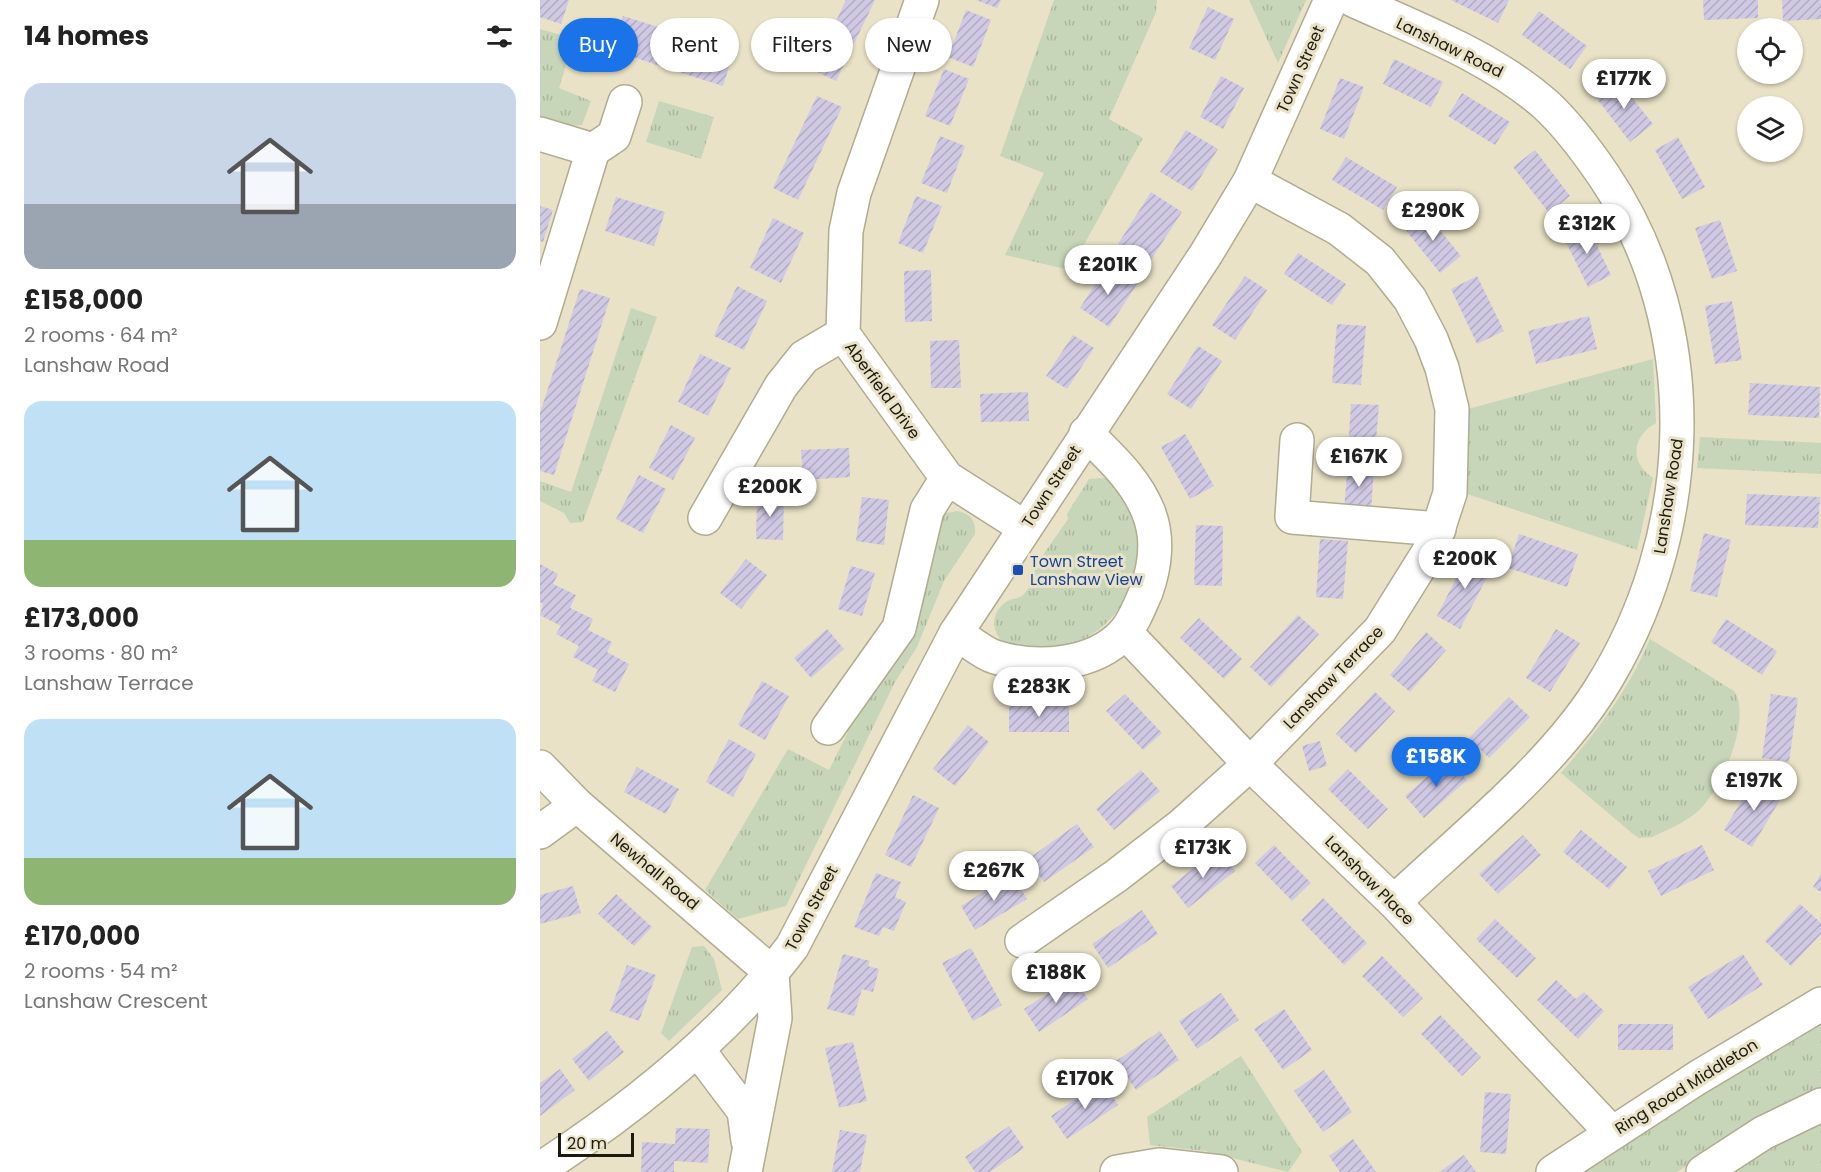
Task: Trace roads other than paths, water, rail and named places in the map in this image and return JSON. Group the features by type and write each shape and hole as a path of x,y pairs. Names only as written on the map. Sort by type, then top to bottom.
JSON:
{"street":[{"name":"Aberfield Drive","path":"922,0 854,193 846,231 843,334 947,478 1024,527"},
{"name":"Town Street","path":"540,1169 640,1098 698,1050 772,973 807,921 861,810 956,633 1206,254 1250,181 1331,0"},
{"name":"Lanshaw Road","path":"1353,0 1456,46 1510,76 1547,106 1583,145 1620,201 1644,250 1662,302 1672,351 1679,431 1675,470 1657,561 1637,623 1600,690 1572,730 1539,765 1394,902"},
{"path":"540,323 593,150 614,136 625,102"},
{"path":"540,134 593,150"},
{"name":"Lanshaw Terrace","path":"1022,941 1150,851 1250,764 1380,630 1433,545 1450,494 1452,409 1442,368 1431,339 1410,299 1380,261 1340,229 1250,181"},
{"path":"705,518 781,386 804,357 843,334"},
{"path":"956,633 993,656 1025,663 1044,664 1088,655 1107,647 1125,632 1140,606 1150,581 1155,538 1149,514 1137,487 1086,433"},
{"path":"1297,440 1292,517 1439,529"},
{"path":"828,728 899,628 927,510 947,478"},
{"name":"Lanshaw Place","path":"1125,632 1250,764 1394,902 1611,1132"},
{"name":"Newhall Road","path":"540,767 577,805 772,973"},
{"path":"540,832 577,805"},
{"path":"747,1158 764,1083 775,1018 772,973"},
{"name":"Ring Road Middleton","path":"1553,1172 1611,1132 1821,1004"},
{"path":"698,1050 744,1111 747,1158"},
{"path":"1703,1172 1763,1133 1821,1106"},
{"path":"1117,1172 1159,1165 1221,1172"}],"place":[{"name":"Town Street Lanshaw View","path":"1018,570"}]}
